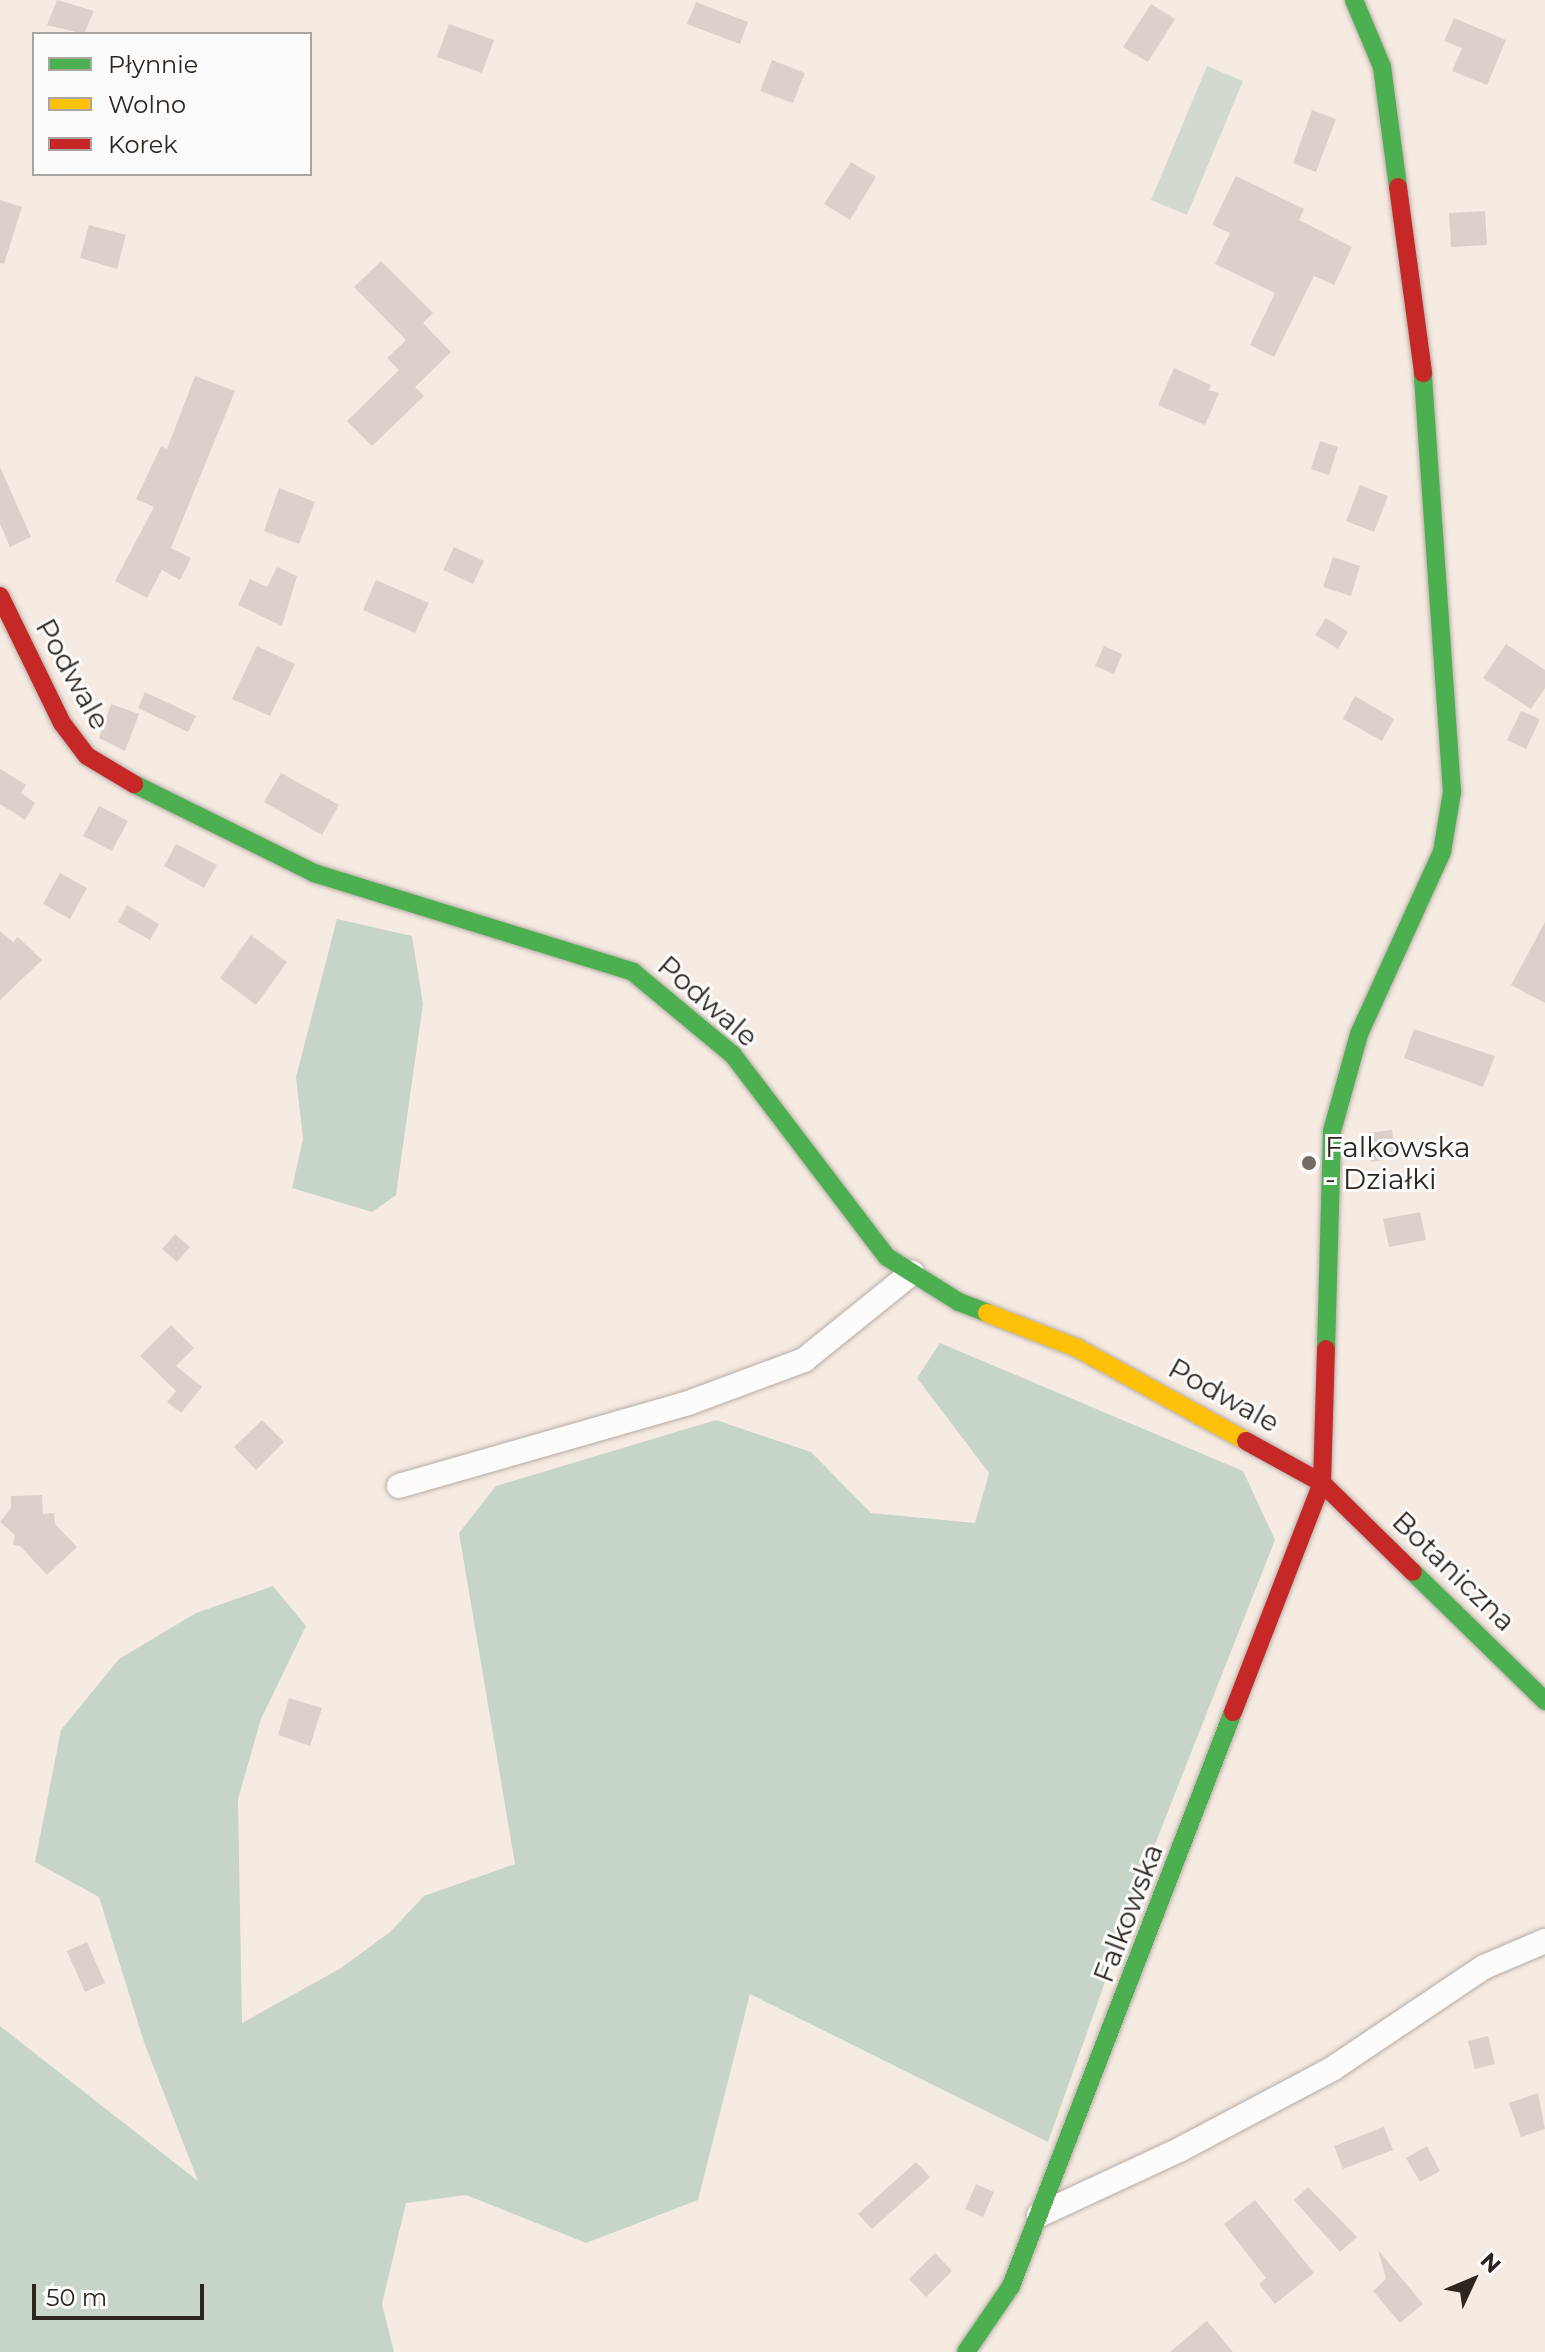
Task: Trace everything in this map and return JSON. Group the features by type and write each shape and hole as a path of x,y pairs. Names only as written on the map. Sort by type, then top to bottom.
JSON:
{"street":[{"name":"Falkowska","path":"966,2352 1011,2286 1322,1483 1332,1131 1359,1034 1442,852 1454,781 1423,372 1382,67 1354,0"},
{"name":"Podwale","path":"0,596 62,723 87,756 169,805 314,873 633,972 733,1055 887,1257 959,1302 1077,1348 1322,1483"},
{"path":"399,1486 673,1408 810,1356 912,1273"},
{"name":"Botaniczna","path":"1322,1483 1545,1701"},
{"path":"1039,2215 1181,2149 1332,2069 1484,1967 1545,1941"}],"shaded area":[{"path":"1207,66 1243,81 1187,215 1151,200"}],"green space":[{"path":"337,919 412,936 423,1004 396,1195 372,1212 292,1188 303,1139 296,1077"},
{"path":"940,1343 1243,1471 1275,1540 1146,1867 1048,2142 750,1994 698,2200 586,2243 466,2195 406,2203 382,2304 394,2352 0,2352 0,2026 198,2181 144,2042 99,1897 35,1862 61,1730 119,1659 196,1613 273,1586 306,1626 261,1719 238,1799 242,2023 341,1968 390,1932 424,1896 515,1864 459,1533 496,1486 716,1420 811,1452 871,1513 975,1523 989,1473 917,1378"}],"building":[{"path":"57,0 94,11 85,32 47,25"},
{"path":"696,2 748,22 740,44 687,24"},
{"path":"1151,4 1175,19 1148,62 1123,47"},
{"path":"1454,18 1506,40 1487,85 1452,71 1462,48 1444,41"},
{"path":"449,24 494,40 482,73 437,57"},
{"path":"772,60 805,73 793,103 760,91"},
{"path":"1312,110 1336,119 1316,172 1293,163"},
{"path":"851,162 876,177 850,220 824,204"},
{"path":"1236,176 1304,209 1299,220 1352,247 1334,285 1314,276 1274,357 1250,345 1275,293 1215,264 1230,233 1212,225"},
{"path":"0,200 22,207 4,264 0,263"},
{"path":"1485,211 1487,245 1451,247 1449,213"},
{"path":"89,225 126,235 117,269 80,258"},
{"path":"381,261 433,313 423,323 451,352 415,387 424,396 372,446 347,421 399,370 387,358 406,340 354,287"},
{"path":"1174,368 1211,385 1209,390 1219,393 1205,425 1158,405"},
{"path":"195,376 235,391 171,548 191,558 180,580 162,570 147,598 115,581 154,507 136,499 161,446 167,449"},
{"path":"1320,441 1338,447 1329,475 1311,469"},
{"path":"0,467 31,537 10,547 0,524"},
{"path":"1360,485 1388,496 1374,532 1346,521"},
{"path":"279,488 315,502 299,544 264,531"},
{"path":"454,547 484,561 473,584 443,570"},
{"path":"1333,557 1360,566 1351,596 1323,587"},
{"path":"277,567 297,576 282,626 238,605 250,579 267,587"},
{"path":"376,580 429,603 415,633 363,610"},
{"path":"1326,618 1348,632 1338,649 1315,635"},
{"path":"1506,644 1545,670 1545,688 1531,709 1483,678"},
{"path":"257,646 295,664 270,716 232,699"},
{"path":"1104,646 1122,654 1114,674 1095,666"},
{"path":"145,692 196,716 188,732 138,708"},
{"path":"1355,696 1394,719 1382,741 1343,719"},
{"path":"111,704 139,714 125,751 99,738"},
{"path":"1521,711 1540,719 1526,749 1507,740"},
{"path":"0,769 26,785 21,793 35,803 25,820 0,804"},
{"path":"281,773 339,805 322,835 264,802"},
{"path":"99,806 128,821 112,851 83,836"},
{"path":"176,844 217,865 204,888 164,866"},
{"path":"60,873 87,888 70,919 43,904"},
{"path":"127,905 159,924 150,940 118,922"},
{"path":"1545,922 1545,1003 1511,985"},
{"path":"0,931 13,942 18,937 42,960 0,1000"},
{"path":"251,935 287,962 256,1005 220,978"},
{"path":"1414,1029 1495,1056 1483,1087 1404,1058"},
{"path":"1392,1130 1396,1158 1371,1162 1367,1133"},
{"path":"1420,1212 1426,1240 1389,1247 1383,1219"},
{"path":"175,1234 190,1247 177,1262 162,1249"},
{"path":"171,1325 194,1348 176,1366 202,1387 181,1413 167,1402 176,1391 140,1356"},
{"path":"262,1420 284,1442 256,1470 234,1447"},
{"path":"42,1495 43,1514 54,1513 55,1524 77,1547 47,1575 20,1546 13,1545 15,1535 0,1522 11,1508 11,1496"},
{"path":"289,1698 322,1708 310,1746 278,1735"},
{"path":"87,1942 105,1983 85,1992 67,1951"},
{"path":"1488,2036 1495,2064 1475,2069 1468,2041"},
{"path":"1538,2093 1545,2129 1521,2137 1509,2103"},
{"path":"1384,2127 1393,2150 1343,2169 1334,2146"},
{"path":"1427,2146 1440,2171 1420,2182 1406,2158"},
{"path":"916,2162 930,2177 872,2229 858,2214"},
{"path":"976,2184 994,2192 983,2217 965,2209"},
{"path":"1308,2187 1357,2237 1340,2252 1294,2200"},
{"path":"1255,2200 1314,2273 1275,2304 1259,2284 1266,2278 1224,2224"},
{"path":"1378,2250 1423,2304 1400,2323 1373,2291 1386,2279"},
{"path":"935,2253 952,2271 926,2297 909,2279"},
{"path":"1207,2321 1233,2352 1170,2352"}],"traffic: fast":[{"path":"1354,0 1382,67 1398,187"},
{"path":"1326,1349 1332,1131 1359,1034 1442,852 1452,792 1423,373"},
{"path":"134,784 314,873 633,972 733,1055 887,1257 959,1302 987,1313"},
{"path":"1413,1572 1545,1701"},
{"path":"966,2352 1011,2286 1233,1712"}],"traffic: slow":[{"path":"987,1313 1077,1348 1246,1441"}],"traffic: jam":[{"path":"1398,187 1423,373"},
{"path":"0,596 62,723 87,756 134,784"},
{"path":"1233,1712 1322,1483 1326,1349"},
{"path":"1246,1441 1322,1483 1413,1572"}],"place":[{"name":"Falkowska - Działki","path":"1309,1163"}]}
